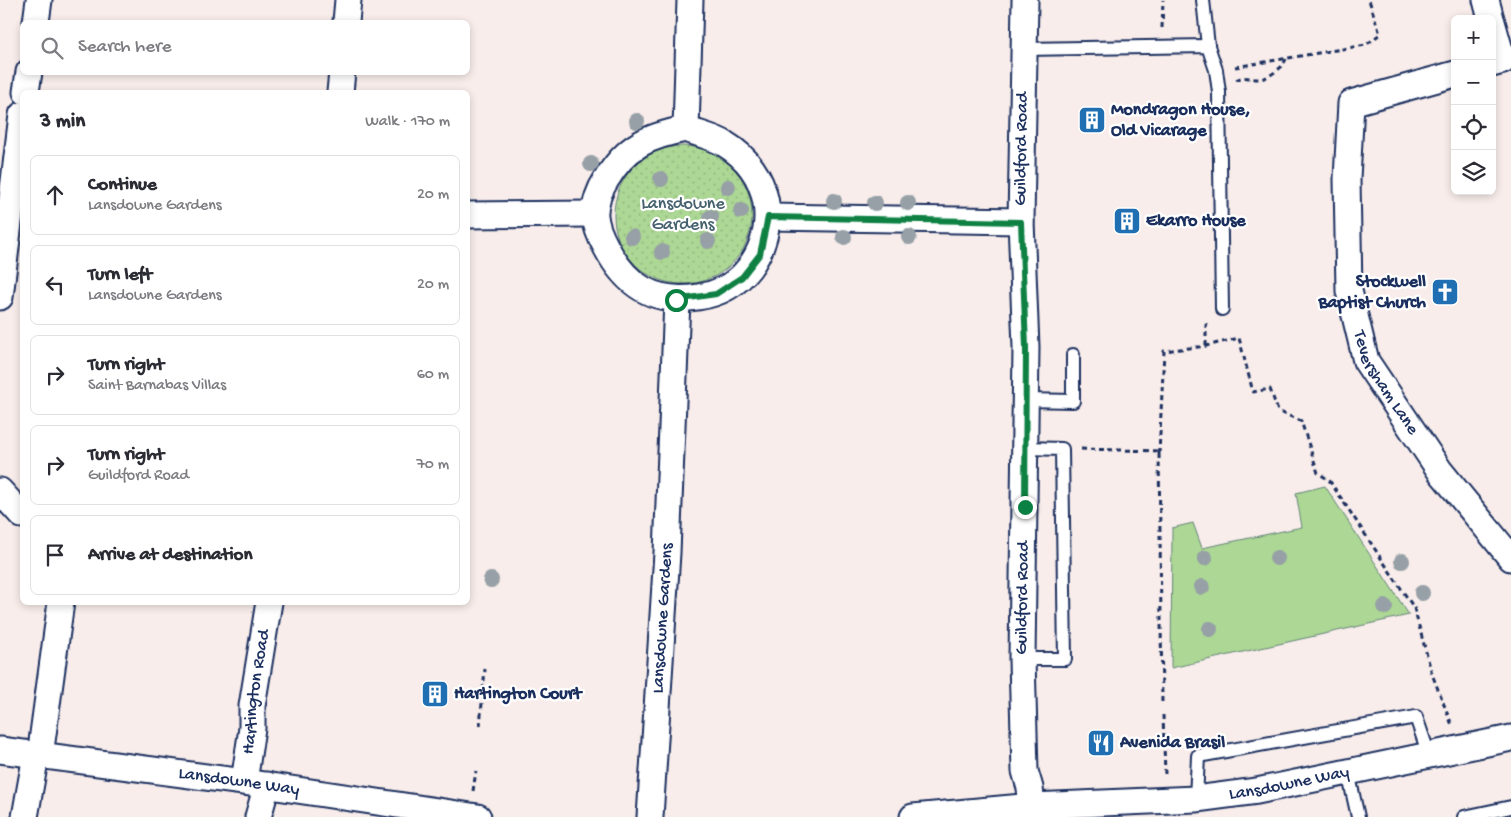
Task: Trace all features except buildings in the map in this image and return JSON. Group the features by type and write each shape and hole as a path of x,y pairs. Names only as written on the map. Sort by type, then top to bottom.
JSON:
{"street":[{"path":"36,20 39,0"},
{"path":"346,20 348,0"},
{"path":"686,130 690,0"},
{"name":"Guildford Road","path":"1025,0 1021,222 1026,448 1022,659 1025,771 1030,788 1032,806"},
{"path":"1486,0 1490,15"},
{"path":"1496,35 1503,61 1496,63"},
{"path":"26,90 29,75"},
{"path":"340,90 342,75"},
{"name":"Teversham Lane","path":"1451,75 1351,103 1347,179 1349,291 1366,361 1440,471 1511,558"},
{"path":"0,298 13,159 20,125"},
{"path":"686,130 725,143 755,171 766,198 768,217 760,254 742,277 716,294 676,300 648,292 633,284 613,262 600,236 594,214 600,191 621,158 646,140 664,133 686,130"},
{"path":"470,215 594,214"},
{"path":"768,217 1021,222"},
{"name":"Lansdowne Gardens","path":"650,817 667,543 676,300"},
{"path":"0,490 20,513"},
{"path":"24,817 38,755 61,605"},
{"name":"Hartington Road","path":"258,817 252,706 269,605"},
{"name":"Lansdowne Way","path":"913,817 1032,806 1077,810 1165,800 1196,799 1257,791 1511,738"},
{"name":"Lansdowne Way","path":"0,750 255,784 478,817"}],"lane":[{"path":"1203,0 1208,46 1216,70 1219,92 1222,309"},
{"path":"1024,49 1208,46"},
{"path":"1026,400 1073,401 1073,355"},
{"path":"1022,659 1065,658 1062,449 1026,448"},
{"path":"1196,799 1198,756 1416,717 1429,756"},
{"path":"1348,772 1358,817"},
{"path":"1464,817 1511,807"}],"path":[{"path":"1162,32 1163,0"},
{"path":"1231,68 1366,45 1380,34 1369,0"},
{"path":"1219,92 1239,78 1265,79 1283,66 1286,59"},
{"path":"1206,325 1206,346"},
{"path":"1162,703 1158,454 1164,351 1206,346 1239,338 1253,392 1270,389 1278,411 1301,421 1318,473 1329,480 1414,608 1432,674 1443,706 1454,728 1458,750"},
{"path":"1062,449 1159,451 1158,454"},
{"path":"480,726 485,669"},
{"path":"1164,715 1165,800"},
{"path":"473,792 476,772"}],"green space":[{"name":"Lansdowne Gardens","path":"683,146 709,152 732,166 746,189 752,215 746,241 732,264 709,278 683,284 657,278 634,264 620,241 614,215 620,189 634,166 657,152"},
{"path":"1325,486 1409,615 1171,668 1172,528 1193,523 1202,548 1302,527 1296,493"}],"place":[{"name":"Mondragon House, Old Vicarage","path":"1092,120"},
{"name":"Ekarro House","path":"1127,221"},
{"name":"Stockwell Baptist Church","path":"1445,292"},
{"name":"Hartington Court","path":"435,694"},
{"name":"Avenida Brasil","path":"1101,743"}],"route":[{"path":"676,300 716,294 742,277 760,254 768,217 1021,222 1026,347 1025,507"}]}
